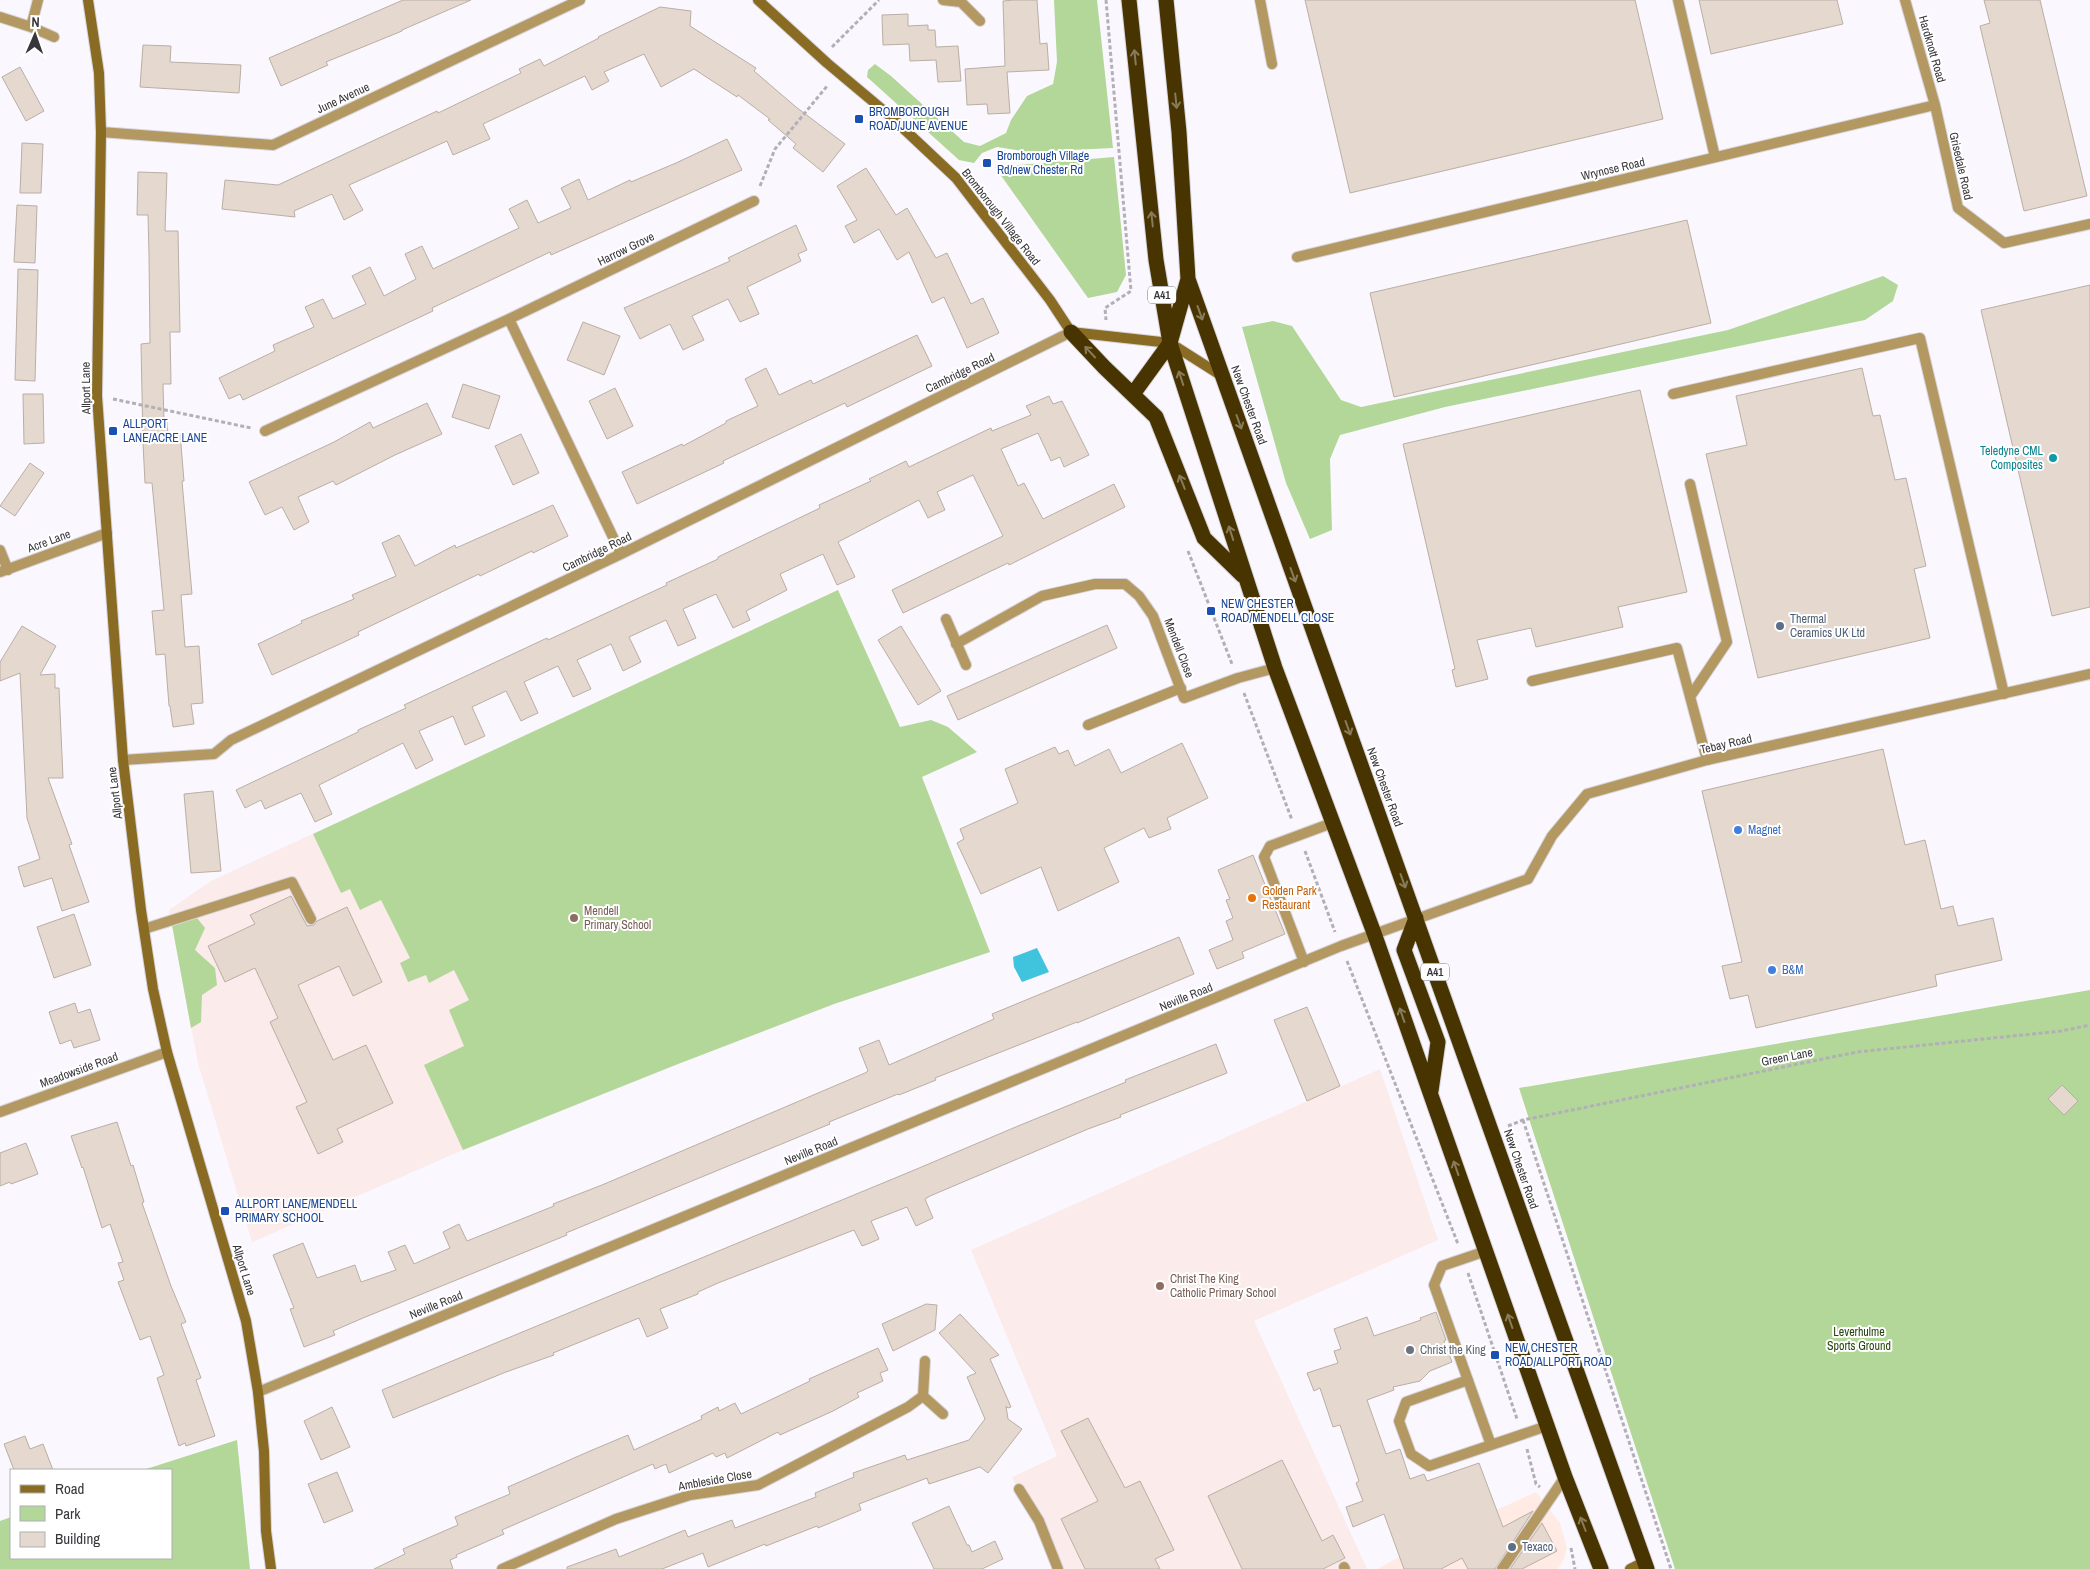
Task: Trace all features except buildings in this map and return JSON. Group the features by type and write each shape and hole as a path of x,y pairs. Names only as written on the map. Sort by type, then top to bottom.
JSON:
{"highway":[{"name":"A41","path":"1129,0 1156,260 1170,343 1275,668 1374,933 1565,1477 1601,1569"},
{"name":"New Chester Road","path":"1166,0 1179,132 1188,279 1645,1566"},
{"path":"1132,394 1170,343 1188,279"},
{"path":"1072,332 1156,417 1204,538 1246,579"},
{"path":"1416,918 1404,950 1438,1042 1431,1095"}],"street":[{"path":"31,27 38,0"},
{"name":"Allport Lane","path":"88,0 99,73 101,132 97,396 123,760 153,989 167,1052 246,1321 258,1392 264,1451 266,1532 271,1569"},
{"name":"June Avenue","path":"101,132 273,145 580,0"},
{"name":"Bromborough Village Road","path":"758,0 838,73 889,115 956,178 1050,300 1072,332"},
{"path":"943,0 962,1 980,21"},
{"path":"1260,0 1272,64"},
{"path":"1678,0 1715,157"},
{"name":"Hardknott Road","path":"1905,0 1935,105"},
{"path":"0,17 54,37"},
{"name":"Wrynose Road","path":"1297,256 1935,105"},
{"name":"Grisedale Road","path":"1935,105 1958,208 2004,243 2090,224"},
{"name":"Harrow Grove","path":"265,431 509,319 754,201"},
{"path":"509,319 621,554"},
{"path":"1072,332 1170,343 1222,376"},
{"name":"Cambridge Road","path":"123,760 214,754 231,740 621,554 1072,332"},
{"path":"1673,394 1920,338 2004,694"},
{"path":"1690,484 1727,642 1690,697"},
{"name":"Acre Lane","path":"4,571 107,533"},
{"path":"0,550 4,571"},
{"name":"Mendell Close","path":"956,644 1042,596 1094,584 1124,584 1139,596 1153,616 1184,698 1238,678 1275,668"},
{"path":"946,619 966,665"},
{"path":"1532,681 1677,648 1707,760"},
{"name":"Tebay Road","path":"1374,933 1528,879 1552,836 1587,794 1707,760 2090,674"},
{"path":"1088,725 1181,688"},
{"path":"1304,962 1264,857 1270,846 1332,824"},
{"path":"144,929 292,882 311,919"},
{"name":"Neville Road","path":"258,1392 1374,933"},
{"name":"Meadowside Road","path":"0,1112 167,1052"},
{"path":"1486,1251 1442,1266 1434,1285 1491,1445"},
{"path":"925,1361 924,1396 943,1414"},
{"path":"1468,1380 1406,1402 1399,1421 1410,1454 1429,1466 1547,1426"},
{"name":"Ambleside Close","path":"502,1569 616,1519 690,1495 758,1484 908,1408 924,1396"},
{"path":"1502,1569 1565,1477"},
{"path":"1019,1489 1039,1521 1058,1569"},
{"path":"1630,1569 1645,1566"}],"path":[{"path":"821,58 879,0"},
{"path":"1106,0 1131,292 1105,308 1107,336"},
{"path":"754,201 776,149 838,73"},
{"path":"97,396 265,431"},
{"path":"1187,549 1464,1259 1523,1435 1536,1484 1553,1494"},
{"name":"Green Lane","path":"1492,1132 1523,1120 1700,1082 1856,1052 2061,1031 2090,1025"},
{"path":"1523,1120 1671,1569"},
{"path":"1570,1546 1574,1569"}],"shaded area":[{"name":"Mendell Primary School","path":"838,590 990,952 834,1004 678,1064 463,1150 252,1242 198,1063 169,910 211,881"},
{"name":"Christ The King Catholic Primary School","path":"1380,1069 1438,1240 1254,1321 1367,1569 1054,1569 1012,1477 1057,1456 971,1250"},
{"path":"1536,1492 1560,1523 1567,1548 1564,1559 1558,1569 1377,1569 1444,1534"}],"green space":[{"path":"1054,0 1097,0 1113,148 1029,152 997,147 982,153 974,163 959,160 867,77 868,70 875,64 891,76 964,142 980,146 1006,133 1011,120 1027,96 1053,84 1057,62"},
{"path":"1114,157 1126,275 1117,292 1088,298 995,167"},
{"path":"1883,276 1898,285 1893,301 1865,320 1445,407 1340,435 1330,459 1332,530 1310,539 1286,483 1242,327 1273,321 1292,326 1341,400 1361,407 1728,330"},
{"name":"Mendell Primary School","path":"838,590 900,727 931,720 948,727 977,752 922,777 990,952 834,1004 463,1150 424,1065 464,1046 449,1010 469,1000 454,970 429,983 426,975 408,982 400,963 410,958 381,900 360,910 350,889 341,893 313,834"},
{"path":"197,918 205,928 195,950 215,968 217,985 202,995 201,1022 191,1028 172,925"},
{"name":"Leverhulme Sports Ground","path":"2090,990 2090,1569 1675,1569 1519,1088"},
{"path":"237,1440 250,1569 0,1569 0,1521 10,1517 10,1559 172,1559 172,1469 146,1469"}],"water":[{"path":"1037,948 1049,972 1022,982 1014,967 1013,957"}],"place":[{"name":"BROMBOROUGH ROAD/JUNE AVENUE","path":"859,119"},
{"name":"Bromborough Village Rd/new Chester Rd","path":"987,163"},
{"name":"ALLPORT LANE/ACRE LANE","path":"113,431"},
{"name":"Teledyne CML Composites","path":"2053,458"},
{"name":"NEW CHESTER ROAD/MENDELL CLOSE","path":"1211,611"},
{"name":"Thermal Ceramics UK Ltd","path":"1780,626"},
{"name":"Magnet","path":"1738,830"},
{"name":"Golden Park Restaurant","path":"1252,898"},
{"name":"Mendell Primary School","path":"574,918"},
{"name":"B&M","path":"1772,970"},
{"name":"ALLPORT LANE/MENDELL PRIMARY SCHOOL","path":"225,1211"},
{"name":"Christ The King Catholic Primary School","path":"1160,1286"},
{"name":"Christ the King","path":"1410,1350"},
{"name":"NEW CHESTER ROAD/ALLPORT ROAD","path":"1495,1355"},
{"name":"Texaco","path":"1512,1547"}]}
